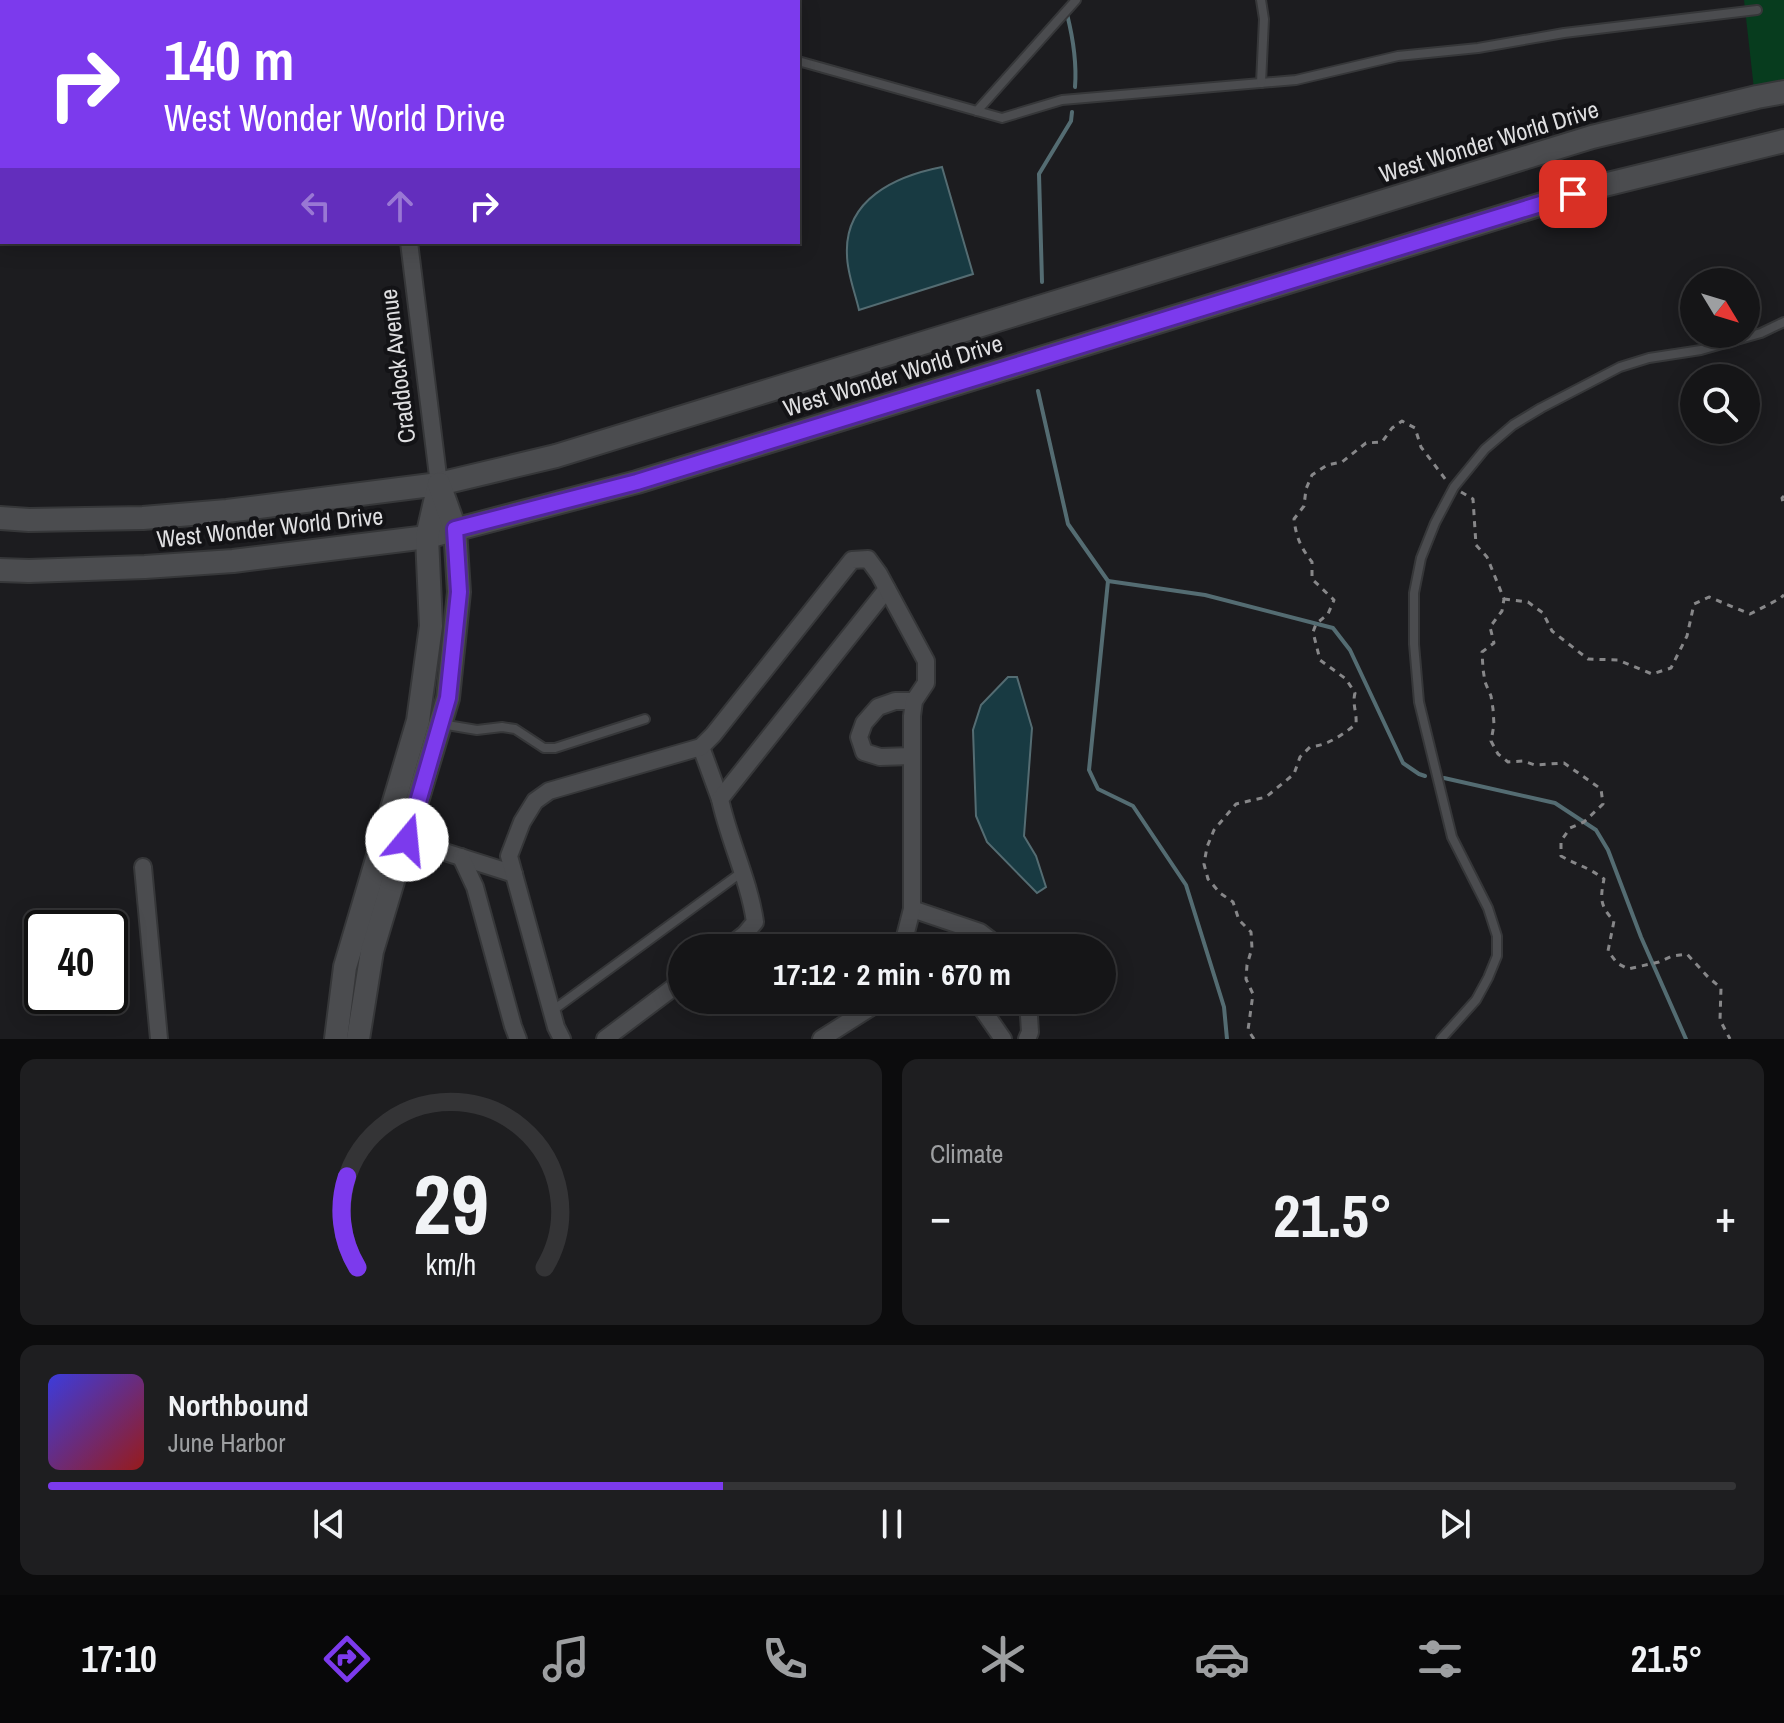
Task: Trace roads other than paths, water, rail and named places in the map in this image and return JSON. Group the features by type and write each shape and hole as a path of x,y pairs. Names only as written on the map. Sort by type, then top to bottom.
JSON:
{"main road":[{"name":"West Wonder World Drive","path":"0,518 157,517 439,484 621,437 1592,137 1784,92"},
{"name":"West Wonder World Drive","path":"0,570 130,568 233,561 427,537 637,482 1604,185 1784,141"},
{"name":"Craddock Avenue","path":"358,1039 372,951 448,698 459,592 455,529 439,484"},
{"name":"Craddock Avenue","path":"336,1039 345,967 418,721 431,626 427,537 439,484"}],"street":[{"name":"Craddock Avenue","path":"409,244 439,484"},
{"path":"562,1039 551,1011 509,856 522,822 535,801 549,791 701,747 852,560 868,559 926,661 926,683 914,701 912,909 906,934"},
{"path":"720,799 887,589"},
{"path":"912,756 880,757 864,752 859,737 864,723 878,707 895,701 914,701"},
{"path":"701,747 753,906 755,922 745,934"},
{"path":"407,840 514,874"},
{"path":"461,857 475,887 518,1039"},
{"path":"143,867 159,1039"},
{"path":"912,909 965,934"},
{"path":"605,1039 668,992"},
{"path":"821,1039 860,1014"},
{"path":"986,1014 1003,1039"},
{"path":"1027,1039 1030,1032 1029,1014"}],"lane":[{"path":"977,111 1076,0"},
{"path":"1261,0 1264,19 1261,83"},
{"path":"800,62 1002,118 1062,100 1296,80 1398,56 1757,10"},
{"path":"1441,1039 1476,1000 1488,978 1497,956 1497,936 1488,908 1452,837 1419,702 1414,593 1421,558 1435,523 1454,487 1485,449 1513,425 1541,408 1620,367 1746,338 1784,322"},
{"path":"441,724 477,730 515,729 544,748 555,748 645,719"},
{"path":"551,1011 742,872"}],"water":[{"path":"942,167 973,274 859,310 847,262 848,236 854,219 876,193 891,184"},
{"path":"1008,677 1017,677 1032,728 1024,836 1036,856 1046,887 1037,893 987,842 976,816 973,730 981,705"}],"waterway":[{"path":"1067,14 1074,50 1075,87"},
{"path":"1042,282 1039,174 1071,121 1072,112"},
{"path":"1038,391 1068,524 1108,581 1089,770 1098,789 1133,806 1186,885 1224,1007 1227,1039"},
{"path":"1108,581 1205,595 1333,628 1350,650 1403,763 1425,776"},
{"path":"1444,778 1555,803 1596,830 1608,850 1641,937 1686,1039"}]}
